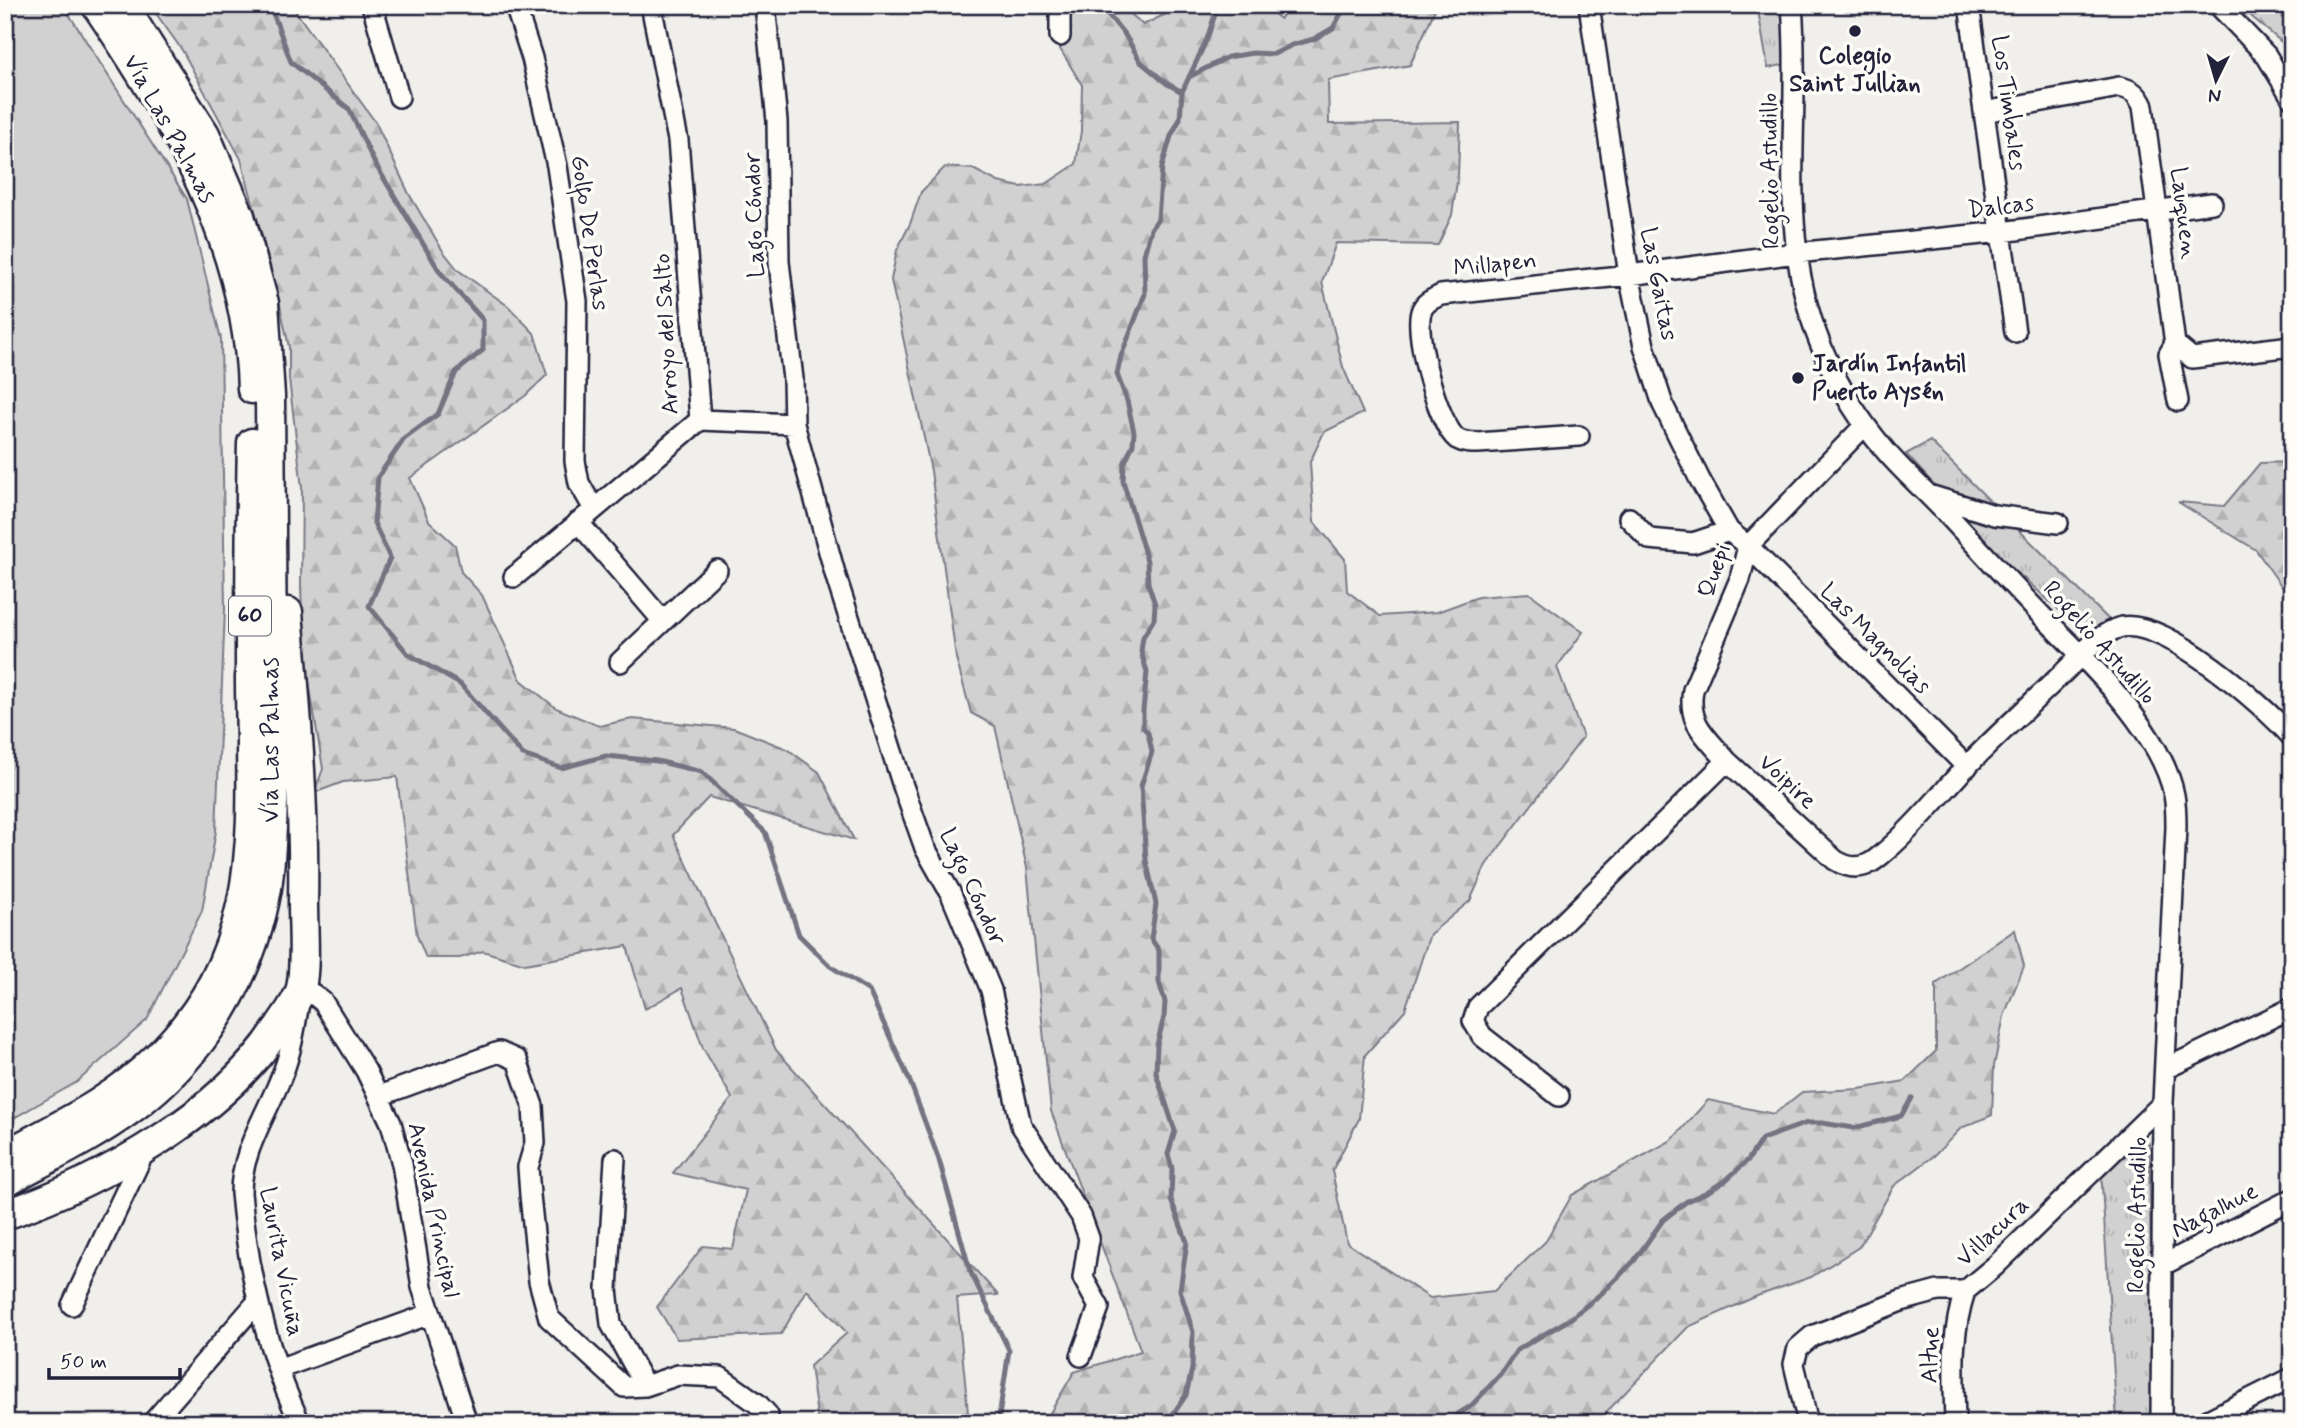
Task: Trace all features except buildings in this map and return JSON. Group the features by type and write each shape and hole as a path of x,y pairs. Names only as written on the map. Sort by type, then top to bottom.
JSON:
{"highway":[{"name":"Vía Las Palmas","path":"5,1155 113,1094 136,1077 177,1037 209,990 227,953 240,915 250,863 249,549 252,421 249,347 243,310 224,237 194,165 131,57 96,5"},
{"name":"Vía Las Palmas","path":"5,1182 106,1126 131,1109 169,1076 197,1046 238,979 253,944 267,887 273,803 269,359 264,303 240,216 205,134 123,5"},
{"path":"5,1215 53,1198 146,1146 214,1100 240,1075 277,1030 301,990 304,885 301,764 282,547 270,453"}],"street":[{"path":"372,5 399,97"},
{"name":"Golfo De Perlas","path":"515,5 532,58 557,166 577,300 575,461 579,483 594,509"},
{"name":"Arroyo del Salto","path":"514,577 700,420 678,141 651,5"},
{"name":"Lago Cóndor","path":"765,5 777,121 779,262 793,379 794,424 836,577 903,786 925,848 951,894 991,990 1021,1125 1081,1216 1089,1238 1083,1278 1099,1307 1081,1356"},
{"path":"1060,5 1060,36"},
{"name":"Las Gaitas","path":"1589,5 1629,275 1644,346 1663,405 1700,480 1728,530 1748,546"},
{"name":"Rogelio Astudillo","path":"1792,5 1795,38 1791,186 1796,253 1806,304 1836,379 1884,450 2082,654 2143,729 2165,767 2175,795 2167,1068 2163,1103 2161,1423"},
{"name":"Los Timbales","path":"1969,5 2015,332"},
{"path":"2218,5 2266,55 2292,98"},
{"name":"Lauquen","path":"1984,112 2119,87 2133,91 2143,106 2159,211 2175,344 2169,354 2178,401"},
{"name":"Dalcas","path":"1796,253 2002,232 2212,203"},
{"name":"Millapen","path":"1579,436 1478,443 1467,443 1458,439 1448,429 1427,378 1420,328 1421,311 1427,302 1441,295 1629,275 1796,253"},
{"path":"2175,344 2192,358 2292,346"},
{"path":"700,420 794,424"},
{"name":"Quepi","path":"1727,761 1698,728 1693,719 1691,704 1693,691 1740,579 1748,546 1865,425"},
{"path":"1928,494 1994,515 2058,523"},
{"path":"1629,518 1649,539 1693,543 1728,530"},
{"path":"578,522 663,620"},
{"name":"Las Magnolias","path":"1748,546 1966,766"},
{"path":"620,662 718,570"},
{"name":"Voipire","path":"1559,1096 1482,1036 1473,1021 1478,1007 1727,761 1835,860 1846,866 1858,867 1870,863 1899,840 1966,766 2082,654 2104,636 2122,627 2144,629 2180,643 2271,713 2292,737"},
{"name":"Avenida Principal","path":"301,990 313,994 323,1002 379,1096 391,1123 402,1164 422,1287 467,1423"},
{"name":"Laurita Vicuña","path":"300,1423 278,1369 258,1301 242,1207 241,1180 260,1122 282,1075 293,1041 301,990"},
{"path":"2167,1068 2292,1008"},
{"path":"379,1096 499,1052 517,1060 533,1106 535,1143 528,1167 530,1195 539,1281 549,1318 624,1387 645,1386 678,1375 720,1377 758,1404 768,1415"},
{"name":"Villacura","path":"1808,1423 1794,1364 1798,1348 1812,1336 1901,1301 1938,1291 1965,1291 1995,1266 2163,1103"},
{"path":"72,1305 146,1146"},
{"path":"615,1159 607,1289 611,1324 645,1386"},
{"name":"Nagalhue","path":"2161,1266 2292,1199"},
{"name":"Altue","path":"1955,1423 1953,1347 1956,1318 1965,1291"},
{"path":"152,1423 258,1301"},
{"path":"278,1369 430,1314"},
{"path":"2202,1423 2292,1378"}],"green space":[{"path":"5,5 63,5 187,199 221,339 225,609 216,831 202,911 147,1020 77,1082 5,1123"},
{"path":"150,5 291,5 376,123 409,194 443,251 458,270 508,306 534,333 547,375 525,396 410,478 429,521 455,545 461,572 482,595 521,680 556,708 599,726 632,719 734,728 787,749 819,772 854,840 709,797 673,835 776,1050 998,1295 957,1298 969,1423 818,1423 810,1366 847,1333 807,1290 781,1334 677,1339 657,1307 703,1246 733,1249 746,1190 673,1173 732,1098 703,1048 682,988 645,1009 627,946 525,964 483,951 460,958 426,958 417,936 397,777 343,782 314,793 323,769 303,645 302,488 289,379 289,347 241,159 182,50"},
{"path":"1054,5 1121,5 1143,25 1168,13 1171,5 1265,5 1280,19 1291,5 1437,5 1410,65 1328,80 1329,124 1460,122 1458,175 1452,215 1438,245 1336,243 1322,282 1343,367 1363,413 1324,432 1310,462 1314,522 1345,559 1347,591 1380,616 1437,612 1478,597 1529,593 1583,632 1557,667 1583,737 1486,865 1470,901 1430,934 1405,1010 1365,1055 1359,1119 1332,1171 1347,1243 1430,1298 1494,1291 1546,1241 1572,1195 1672,1140 1708,1100 1774,1114 1802,1092 1859,1089 1905,1081 1936,1051 1936,984 2015,930 2024,966 2004,1016 1994,1066 1992,1115 1961,1128 1935,1155 1894,1186 1859,1247 1811,1277 1757,1296 1688,1327 1596,1423 1044,1423 1074,1372 1141,1351 1051,1111 1027,868 995,726 971,713 956,658 931,471 891,280 897,250 921,192 945,167 973,169 998,182 1020,187 1046,184 1076,164 1081,131 1082,85 1054,39"},
{"path":"1757,5 1788,5 1792,63 1768,68"},
{"path":"2238,5 2292,5 2292,51"},
{"path":"1930,441 2113,624 2092,640 1996,553 1906,454"},
{"path":"2292,462 2292,591 2282,587 2256,550 2178,502 2224,506 2260,463"},
{"path":"2149,1143 2154,1423 2117,1423 2101,1170"}],"waterway":[{"path":"270,5 291,62 349,109 374,162 440,272 483,320 483,350 456,372 438,414 404,439 378,477 374,523 390,558 369,606 408,654 460,684 523,755 561,768 606,756 657,761 702,772 765,832 799,935 830,966 869,991 909,1079 939,1160 970,1271 1009,1350 998,1423"},
{"path":"1100,5 1125,35 1141,62 1166,83 1182,92"},
{"path":"1167,1423 1186,1395 1192,1369 1193,1332 1180,1290 1187,1242 1171,1200 1172,1169 1168,1154 1175,1131 1156,1073 1157,1045 1165,1002 1159,982 1159,950 1151,939 1156,904 1146,860 1141,786 1152,752 1148,733 1143,727 1147,672 1141,651 1143,637 1154,619 1155,604 1148,583 1147,561 1123,481 1124,464 1133,444 1134,432 1117,374 1121,356 1145,294 1144,255 1151,229 1158,219 1162,167 1171,136 1180,119 1182,92 1207,39 1218,5"},
{"path":"1189,77 1228,57 1253,53 1274,54 1292,45 1314,39 1333,28 1346,5"},
{"path":"1434,1423 1453,1417 1471,1406 1501,1374 1517,1350 1570,1319 1603,1292 1634,1261 1663,1220 1687,1201 1725,1181 1748,1160 1762,1139 1807,1123 1854,1128 1901,1116 1912,1098"}],"place":[{"name":"Colegio Saint Jullian","path":"1855,31"},
{"name":"Jardín Infantil Puerto Aysén","path":"1798,378"}]}
